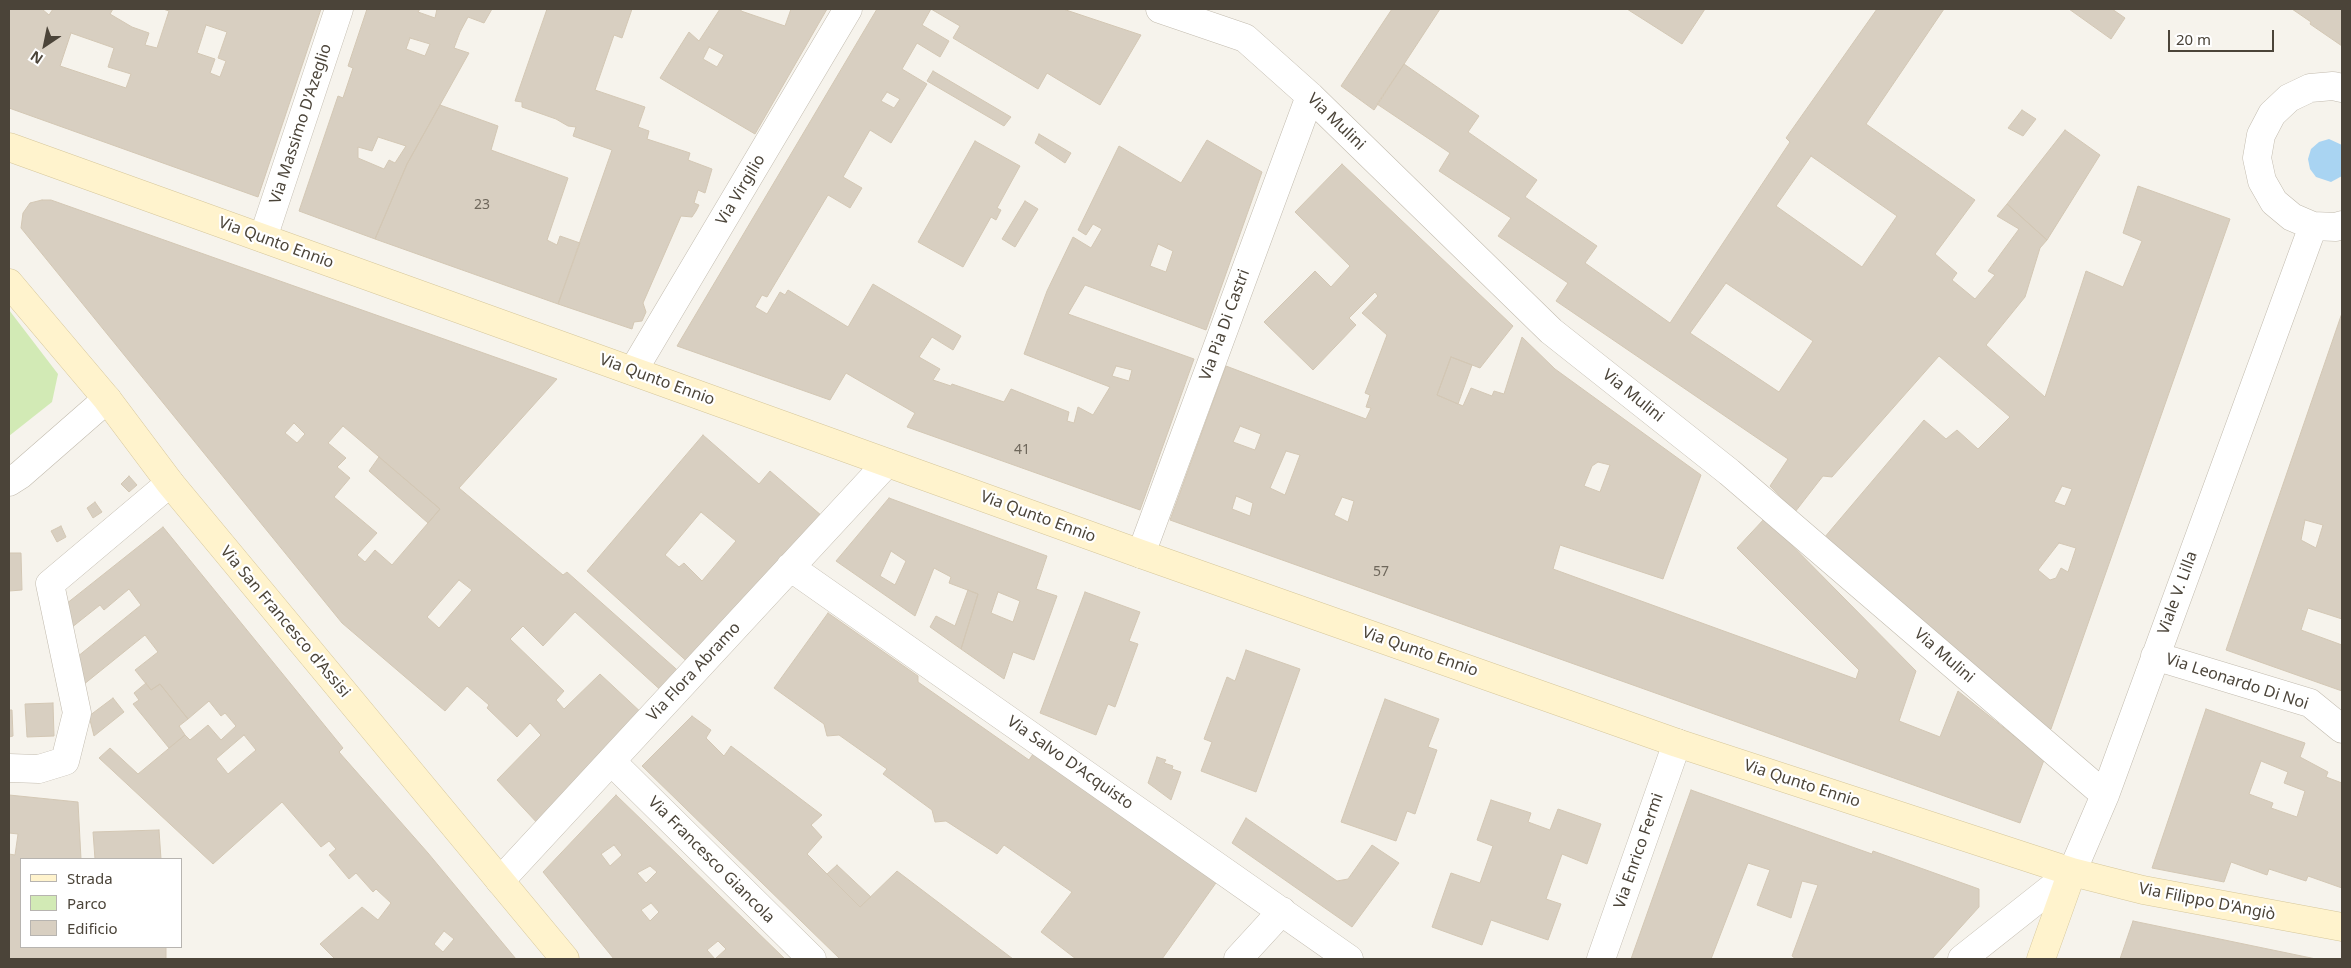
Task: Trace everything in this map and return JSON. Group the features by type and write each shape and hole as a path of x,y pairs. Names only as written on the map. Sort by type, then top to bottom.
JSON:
{"main road":[{"name":"Via Qunto Ennio","path":"9,147 1141,554 1677,743 2072,872"},
{"name":"Via San Francesco d'Assisi","path":"9,283 107,399 170,483 500,881 557,956"},
{"name":"Via Filippo D'Angiò","path":"2072,872 2143,890 2342,927"},
{"name":"Viale V. Lilla","path":"2041,959 2072,872"}],"street":[{"name":"Via Massimo D'Azeglio","path":"263,238 339,9"},
{"name":"Via Virgilio","path":"633,371 848,9"},
{"name":"Via Mulini","path":"1160,9 1245,38 1310,96 1552,331 1729,472 2105,795"},
{"path":"2333,227 2292,217 2274,202 2262,181 2257,158 2261,135 2272,114 2289,98 2310,88 2333,86 2342,88"},
{"name":"Via Pia Di Castri","path":"1141,554 1310,96"},
{"name":"Viale V. Lilla","path":"2072,872 2105,795 2155,656 2333,227"},
{"path":"9,482 20,476 107,399"},
{"name":"Via Flora Abramo","path":"500,881 887,462"},
{"path":"9,768 39,769 65,761 77,712 50,584 170,483"},
{"name":"Via Salvo D'Acquisto","path":"790,568 1282,910 1349,959"},
{"name":"Via Leonardo Di Noi","path":"2155,656 2310,703 2342,729"},
{"name":"Via Enrico Fermi","path":"1601,959 1677,743"},
{"name":"Via Francesco Giancola","path":"611,761 812,959"},
{"path":"1962,959 2072,872"},
{"path":"1238,959 1282,910"}],"green space":[{"path":"9,310 58,374 52,402 9,436"}],"water":[{"path":"2329,139 2342,145 2342,176 2331,182 2316,177 2310,169 2308,159 2311,149 2319,142"}],"building":[{"path":"9,9 42,9 49,15 53,9 113,9 110,14 132,27 149,33 145,45 157,48 169,11 163,9 321,9 258,197 9,108","holes":["206,25 227,32 218,58 226,61 220,77 210,73 215,59 197,53","71,33 114,48 108,67 131,74 126,88 60,66"]},
{"path":"367,9 420,9 418,12 435,18 437,9 492,9 484,23 468,17 460,32 454,48 469,53 407,164 375,239 299,211 338,96 343,98 353,68 348,66","holes":["410,38 430,44 425,56 406,49","378,137 406,146 395,163 389,160 384,169 358,158 358,147 372,151"]},
{"path":"547,9 632,9 622,38 614,35 595,90 645,107 638,127 649,131 647,139 690,153 688,160 712,169 705,193 698,190 694,203 699,205 696,211 692,217 681,216 643,303 646,312 642,321 634,322 632,329 558,304 612,150 573,136 576,127 568,126 556,119 522,107 522,102 515,101"},
{"path":"720,9 741,9 741,11 785,26 791,9 827,9 755,134 660,78 689,32 699,41","holes":["709,47 724,55 717,67 703,59"]},
{"path":"877,9 931,9 922,25 949,41 940,57 917,43 902,69 927,84 891,143 870,130 843,177 862,188 850,208 828,195 767,297 762,295 755,307 767,314 780,292 785,295 788,290 848,327 873,284 961,336 953,350 932,337 919,357 940,369 933,380 951,386 952,384 1004,402 1011,389 1069,412 1067,421 1074,423 1078,407 1093,415 1110,387 1024,354 1047,291 1073,237 1091,248 1102,229 1093,224 1086,235 1078,230 1119,146 1181,183 1207,140 1262,172 1206,330 1085,285 1068,314 1194,359 1140,510 907,427 915,413 846,373 830,400 677,346","holes":["887,92 900,99 894,108 881,101","1158,244 1173,251 1166,272 1150,266","1116,366 1132,370 1129,381 1112,376"]},
{"path":"931,9 1063,9 1141,35 1100,105 1047,73 1038,89 953,38 960,26"},
{"path":"1392,9 1440,9 1374,110 1341,86"},
{"path":"1627,9 1705,9 1682,44"},
{"path":"1877,9 1944,9 1866,124 1975,200 1935,254 1957,273 1952,280 1975,299 1995,275 1988,271 2019,229 1997,216 2007,204 2047,240 2040,248 2025,297 1986,345 2045,397 2086,271 2123,287 2142,241 2123,233 2138,186 2230,219 2051,729 2049,730 1824,538 1924,420 1946,439 1957,430 1978,449 2010,417 1939,356 1832,477 1823,476 1795,512 1770,486 1788,459 1556,301 1568,283 1498,236 1511,218 1439,171 1450,153 1377,104 1404,64 1479,116 1468,132 1537,180 1525,197 1597,246 1585,263 1670,323 1790,142 1786,138","holes":["1811,156 1897,216 1862,267 1776,206","1726,283 1813,341 1779,392 1690,333","2062,486 2072,489 2065,506 2054,502","2059,543 2076,548 2068,572 2061,568 2056,578 2050,580 2038,570"]},
{"path":"2069,9 2112,9 2125,18 2111,39"},
{"path":"2292,9 2342,9 2342,46 2310,24 2311,22"},
{"path":"933,71 1011,117 1004,126 927,81"},
{"path":"440,105 498,126 491,150 568,178 547,240 557,245 560,236 580,243 558,304 375,239 407,164"},
{"path":"2022,110 2036,119 2023,136 2008,128"},
{"path":"2065,130 2100,155 2047,240 2007,204"},
{"path":"1039,134 1071,153 1065,163 1035,143"},
{"path":"975,141 1020,166 997,208 1001,210 996,220 991,217 963,267 918,242"},
{"path":"1342,164 1513,326 1480,368 1451,357 1437,395 1463,406 1471,388 1492,396 1494,391 1504,394 1522,337 1555,369 1701,475 1663,579 1560,545 1553,569 1856,679 1859,670 1737,548 1765,518 1916,671 1899,721 1940,737 1958,691 2044,760 2020,823 1170,520 1226,366 1366,419 1371,408 1366,407 1370,395 1365,393 1387,335 1362,313 1378,296 1375,292 1349,318 1356,325 1313,370 1264,322 1315,271 1331,287 1350,266 1295,212","holes":["1240,426 1261,434 1255,450 1233,442","1286,451 1300,455 1285,495 1270,488","1598,462 1610,465 1600,492 1584,486 1592,466","1236,496 1253,503 1250,516 1232,509","1342,497 1354,501 1348,522 1334,515"]},
{"path":"51,200 557,379 459,488 563,575 567,572 684,676 666,695 575,612 543,646 523,626 510,639 564,691 556,700 564,709 600,674 645,716 540,826 497,780 541,735 530,723 517,737 487,708 489,705 467,686 445,711 342,623 21,228 23,213 30,203","holes":["294,423 305,434 297,443 285,433","343,426 440,509 392,565 375,550 365,562 357,555 377,533 334,497 350,478 337,467 346,458 328,443","459,580 472,590 439,628 427,617"]},
{"path":"1025,201 1038,209 1015,247 1002,239"},
{"path":"2342,313 2342,619 2308,608 2301,630 2342,645 2342,691 2226,650","holes":["2305,520 2323,525 2316,548 2301,540"]},
{"path":"1451,357 1472,365 1458,404 1437,395"},
{"path":"703,435 759,484 770,471 822,516 692,666 587,571","holes":["701,512 736,541 702,581 684,563 679,567 665,555"]},
{"path":"379,457 440,509 428,523 369,471"},
{"path":"129,476 137,485 129,492 121,484"},
{"path":"889,498 1047,556 1036,589 1057,596 1034,660 1013,652 1004,679 961,649 978,594 949,583 951,577 934,568 915,616 836,561","holes":["891,551 906,561 895,585 880,576","998,592 1020,601 1013,622 991,613"]},
{"path":"95,502 102,512 93,518 87,508"},
{"path":"61,526 66,537 57,542 51,531"},
{"path":"163,527 343,748 339,752 428,853 516,959 335,959 320,944 362,907 378,920 391,903 376,889 373,892 356,873 349,879 329,855 336,849 329,841 321,847 282,802 213,864 99,758 110,748 138,774 185,735 190,740 208,725 221,740 236,726 225,713 221,716 209,701 188,719 160,684 151,690 135,670 158,652 145,635 83,685 77,657 141,605 129,589 104,610 100,605 71,628 66,604","holes":["244,735 256,750 228,774 216,759","444,931 454,939 443,952 434,944"]},
{"path":"9,553 21,553 22,590 9,591"},
{"path":"968,590 978,594 961,649 930,627 936,616 955,626"},
{"path":"1085,592 1140,612 1129,641 1138,644 1115,707 1108,704 1096,735 1040,713"},
{"path":"828,613 918,676 918,682 1029,760 1037,748 1223,873 1162,959 1076,959 1041,932 1072,892 1004,845 997,854 946,821 935,822 932,810 883,774 887,769 839,735 827,736 824,724 774,688"},
{"path":"1246,650 1300,669 1256,792 1201,771 1212,742 1204,739 1227,677 1235,681"},
{"path":"146,683 151,690 160,684 188,719 179,726 185,735 169,748 133,704 139,700 134,693"},
{"path":"113,698 124,712 94,736 89,716"},
{"path":"1385,699 1439,719 1428,747 1437,750 1415,814 1407,811 1396,841 1341,822"},
{"path":"53,703 54,736 27,737 25,704"},
{"path":"2206,709 2305,743 2300,757 2328,772 2326,777 2342,783 2342,888 2308,876 2306,881 2269,869 2267,875 2231,862 2224,882 2152,868","holes":["2261,761 2288,772 2284,783 2305,791 2297,817 2271,808 2273,803 2249,794"]},
{"path":"9,710 12,710 13,736 9,737"},
{"path":"692,716 711,730 706,738 724,756 731,746 822,815 811,825 822,837 807,854 860,907 897,871 1013,959 840,959 642,766"},
{"path":"1157,757 1166,760 1164,763 1173,766 1172,769 1181,772 1171,800 1148,783"},
{"path":"1691,790 1872,854 1873,851 1979,889 1979,907 1932,959 1796,959 1792,956 1818,885 1802,881 1791,918 1757,905 1770,870 1748,863 1711,959 1631,959"},
{"path":"9,795 78,802 81,858 20,858 20,948 166,948 166,959 9,959 9,854 15,855 18,834 9,833"},
{"path":"616,795 785,959 715,959 614,959 543,872","holes":["614,845 622,855 610,866 601,854","650,866 657,872 646,883 637,873","651,903 659,912 650,921 641,910","718,941 726,949 715,959 707,950"]},
{"path":"1491,800 1531,813 1528,822 1550,830 1558,809 1601,824 1587,864 1562,854 1546,899 1561,904 1548,940 1491,920 1482,945 1432,927 1451,873 1480,883 1493,846 1477,840"},
{"path":"1246,818 1337,881 1348,879 1372,845 1399,863 1352,927 1232,843"},
{"path":"159,830 161,858 95,858 93,832"},
{"path":"837,865 871,897 860,907 827,874"},
{"path":"2133,921 2316,959 2120,959"}]}
